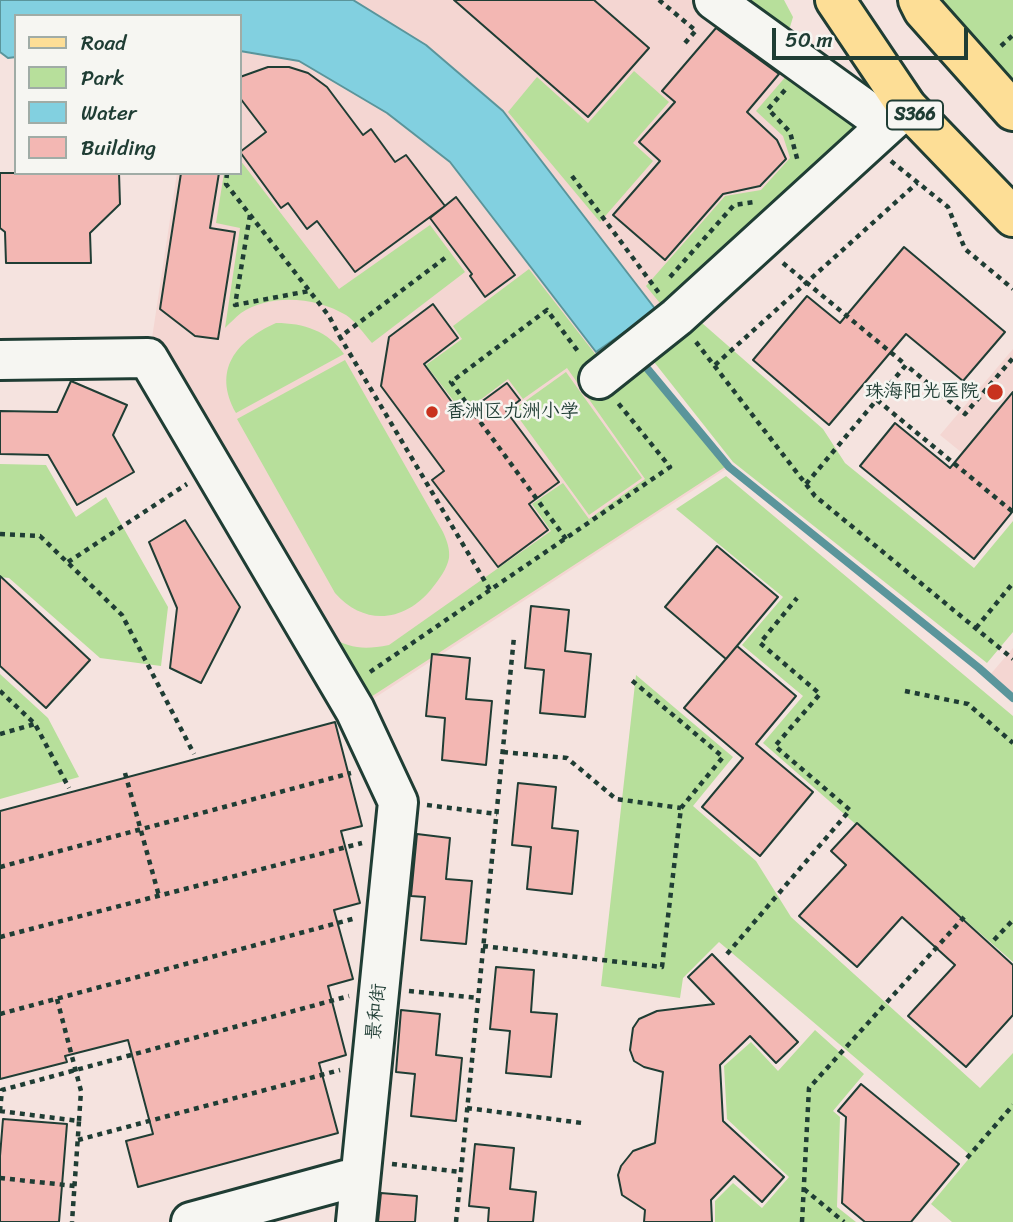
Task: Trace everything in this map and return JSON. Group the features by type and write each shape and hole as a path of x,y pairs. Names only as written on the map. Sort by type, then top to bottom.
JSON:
{"main road":[{"name":"S366","path":"835,0 897,116 1013,217"},
{"path":"918,0 923,10 1013,111"}],"street":[{"path":"599,379 667,304 759,243 897,116 705,15"},
{"path":"0,360 148,358 355,710 381,765 396,818"},
{"name":"景和街","path":"356,1222 396,818"},
{"path":"191,1222 361,1168"}],"path":[{"path":"659,0 705,15"},
{"path":"1001,46 1013,35"},
{"path":"790,171 799,161 790,132 768,109 806,66"},
{"path":"228,175 226,184 329,316 490,590"},
{"path":"572,176 815,496 1013,659"},
{"path":"715,365 917,183"},
{"path":"667,304 734,205 765,200"},
{"path":"250,214 235,305 309,291"},
{"path":"759,243 965,414 1013,358"},
{"path":"340,337 445,258"},
{"path":"370,672 566,539 670,467 547,310 451,382 566,539"},
{"path":"806,484 906,365"},
{"path":"877,400 1013,512"},
{"path":"68,562 213,468"},
{"path":"0,534 40,536 122,615 194,754"},
{"path":"976,628 1013,583"},
{"path":"727,954 850,810 775,746 820,694 760,643 797,598"},
{"path":"456,1222 514,637"},
{"path":"484,946 662,967 681,808 723,757 629,678"},
{"path":"0,691 35,724 69,789"},
{"path":"905,691 968,704 1013,743"},
{"path":"0,734 35,724"},
{"path":"503,752 567,758 616,799 681,808"},
{"path":"0,867 381,765"},
{"path":"125,773 159,896"},
{"path":"0,937 159,896 396,818 497,814"},
{"path":"0,1014 387,909"},
{"path":"802,1222 809,1088 966,915"},
{"path":"994,940 1013,920"},
{"path":"79,1121 0,1111 2,1090 379,988 478,998"},
{"path":"57,999 81,1090 72,1222"},
{"path":"78,1140 372,1062"},
{"path":"967,1158 1013,1105"},
{"path":"467,1108 582,1123"},
{"path":"361,1168 461,1172"},
{"path":"0,1178 75,1186"},
{"path":"803,1189 844,1222"}],"shaded area":[{"path":"353,0 713,0 887,125 657,310 503,110 426,45"},
{"name":"香洲区九洲小学","path":"242,52 299,61 387,113 449,162 595,352 620,335 729,467 356,710 149,358 177,175 242,175"},
{"name":"珠海阳光医院","path":"1013,349 1013,494 940,435"},
{"path":"1013,648 1013,698 989,676"}],"green space":[{"path":"750,0 784,0 793,17 790,27 783,27"},
{"path":"929,0 1013,0 1013,97"},
{"path":"794,67 874,127 668,313 646,286 725,196 761,190 790,158 783,136 756,111"},
{"path":"634,71 669,102 633,143 653,161 600,222 508,112 537,77 588,123"},
{"path":"242,163 339,289 430,225 465,272 372,343 346,315 308,301 266,302 241,313 225,328 240,228 216,223 224,175 242,175"},
{"path":"529,269 596,355 620,339 725,467 357,706 329,636 344,644 358,647 389,645 551,531 532,504 563,483 589,519 645,479 567,368 523,399 508,379 463,413 426,365 462,339 453,326"},
{"path":"694,316 823,429 845,463 974,568 1013,521 1013,632 987,663 733,462 647,353"},
{"path":"276,323 306,327 323,334 344,354 236,413 229,398 227,383 232,359 239,348 250,339"},
{"path":"345,360 443,532 449,548 445,570 422,599 398,613 385,616 359,611 335,593 237,419"},
{"path":"566,372 642,478 589,515 513,410"},
{"path":"0,464 46,465 76,517 106,497 168,607 161,666 100,658 9,578 0,577"},
{"path":"726,476 1013,716 1013,962 763,743 803,696 742,645 783,597 676,509"},
{"path":"0,674 48,718 79,777 0,799"},
{"path":"636,675 733,757 693,806 756,861 791,917 980,1088 1013,1053 1013,1222 952,1222 931,1204 971,1156 719,942 683,978 680,998 601,986"},
{"path":"815,1030 864,1074 833,1111 840,1117 837,1207 856,1222 715,1222 715,1201 733,1183 762,1208 789,1177 727,1119 724,1066 751,1042 778,1071"}],"water":[{"path":"0,0 353,0 426,45 503,111 656,310 596,352 450,162 387,113 299,61 242,51 242,14 14,14 14,57 8,58 0,52"}],"building":[{"path":"454,0 594,0 649,48 588,117"},
{"path":"716,28 779,74 747,112 777,140 786,159 760,186 723,194 665,260 613,215 660,161 639,142 675,102 662,91"},
{"path":"268,67 289,67 308,73 327,87 363,135 371,129 395,162 406,155 445,206 355,272 317,221 307,229 288,203 281,208 242,155 242,150 266,132 242,101 242,76"},
{"path":"0,173 119,175 120,204 90,233 91,263 6,263 5,232 0,228"},
{"path":"181,175 219,175 210,228 235,232 218,339 195,336 160,309"},
{"path":"456,197 515,275 485,297 470,276 472,274 430,218"},
{"path":"904,247 1005,332 963,381 906,334 829,425 753,360 807,296 840,323"},
{"path":"433,304 458,338 424,364 462,416 507,383 520,400 506,411 559,482 529,504 548,530 498,567 432,480 444,471 381,386 389,337"},
{"path":"71,381 127,405 113,435 134,472 77,505 48,455 0,454 0,411 57,412"},
{"path":"1013,392 1013,511 974,559 860,466 895,423 950,468"},
{"path":"185,520 240,607 201,683 170,668 177,608 149,542"},
{"path":"717,546 778,597 726,659 665,607"},
{"path":"0,576 90,660 46,708 0,666"},
{"path":"531,606 569,610 565,651 591,654 585,717 540,713 544,670 525,668"},
{"path":"737,646 796,696 756,744 813,792 760,856 702,807 743,758 684,708"},
{"path":"432,654 470,658 466,699 492,701 486,765 442,760 445,718 426,716"},
{"path":"335,722 362,826 341,831 360,903 334,910 353,979 328,986 346,1055 319,1063 338,1133 138,1187 126,1141 153,1134 128,1040 65,1056 67,1062 0,1079 0,811"},
{"path":"518,783 556,787 552,828 578,831 572,894 527,889 531,847 512,845"},
{"path":"857,823 1013,965 1013,1015 966,1067 908,1016 955,965 902,917 857,967 799,916 846,865 831,851"},
{"path":"417,834 450,838 446,879 472,881 466,944 421,940 425,897 411,896"},
{"path":"712,954 798,1042 776,1063 750,1036 720,1065 723,1121 784,1177 762,1202 734,1176 711,1200 712,1222 644,1222 645,1210 622,1195 618,1175 621,1166 633,1151 655,1143 663,1072 634,1061 630,1050 633,1028 639,1019 657,1011 714,1004 688,977"},
{"path":"496,967 534,970 531,1012 557,1014 551,1077 506,1073 510,1031 490,1029"},
{"path":"401,1010 440,1014 436,1055 462,1058 456,1121 411,1116 415,1074 396,1072"},
{"path":"861,1084 959,1164 911,1222 865,1222 842,1203 846,1117 838,1111"},
{"path":"3,1119 67,1124 59,1222 0,1222"},
{"path":"475,1144 514,1148 510,1189 536,1192 533,1222 488,1222 489,1208 469,1206"},
{"path":"381,1193 417,1196 415,1222 378,1222"}],"waterway":[{"path":"641,361 729,467 1013,698"}],"place":[{"name":"珠海阳光医院","path":"995,392"},
{"name":"香洲区九洲小学","path":"432,412"}]}
